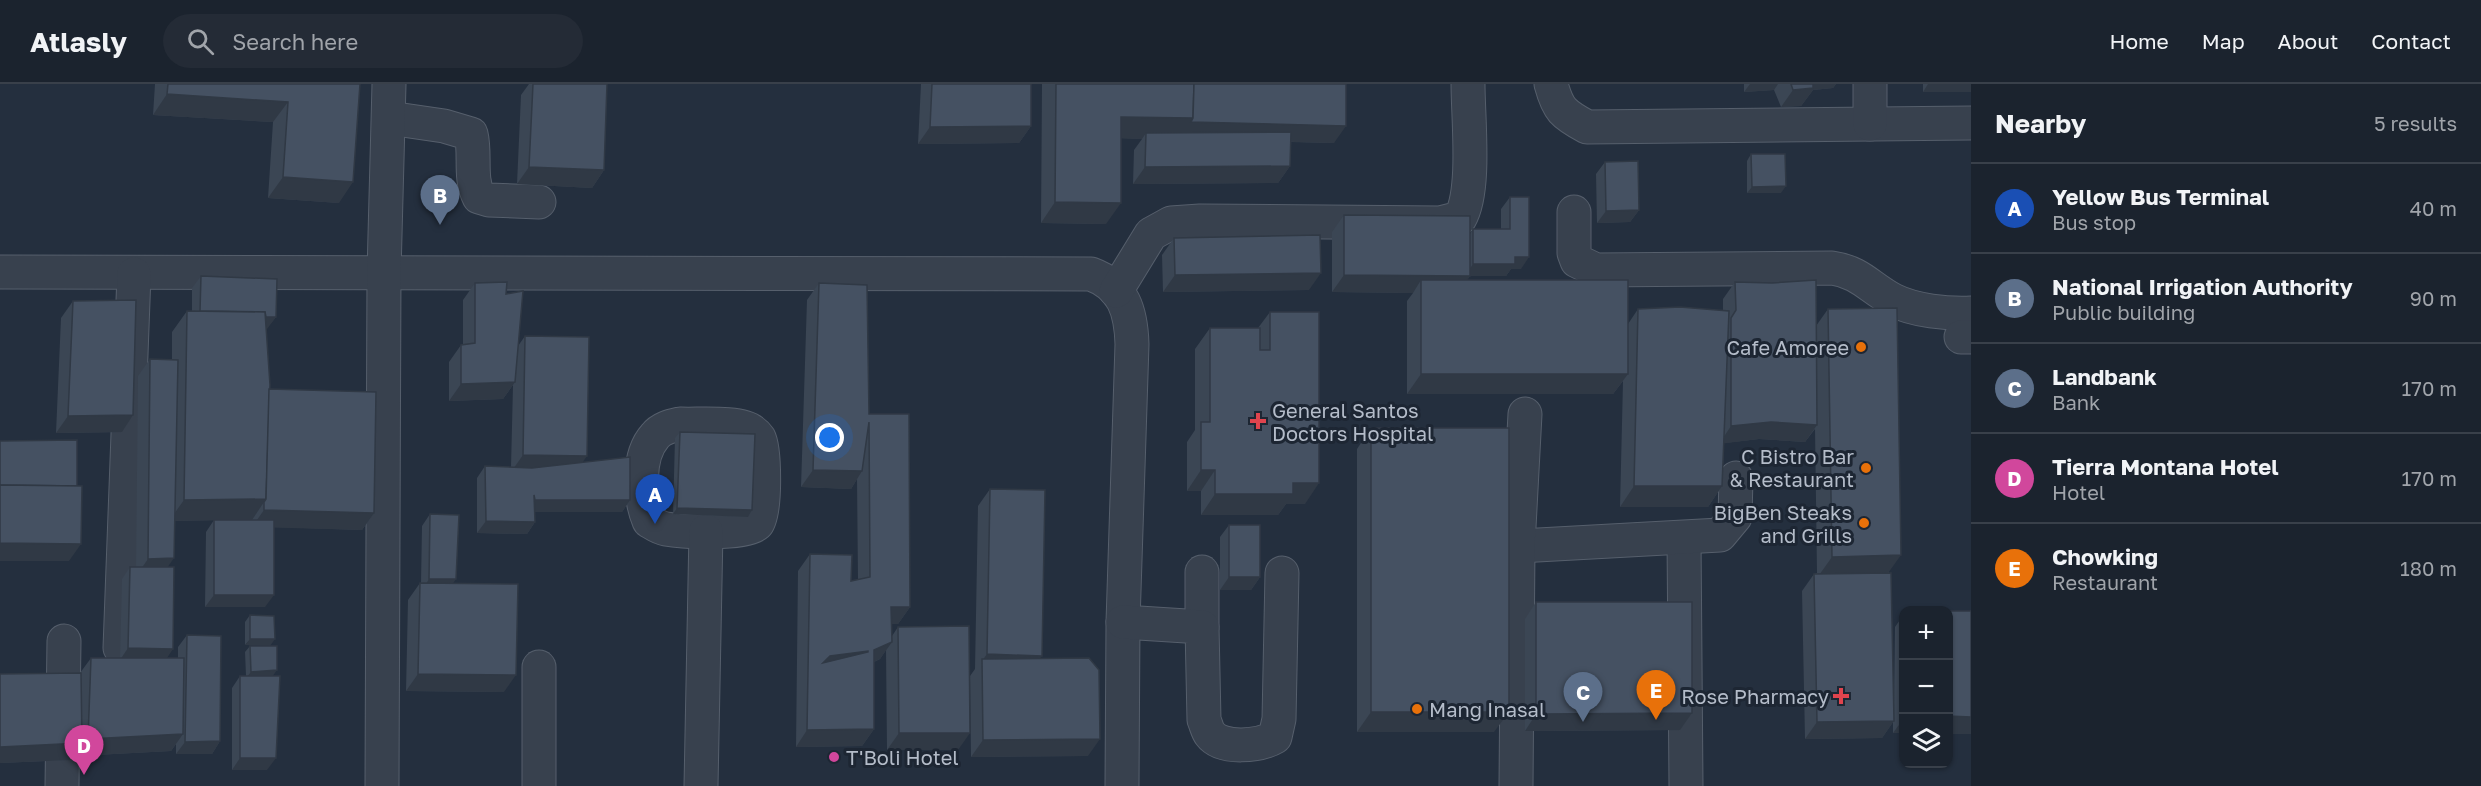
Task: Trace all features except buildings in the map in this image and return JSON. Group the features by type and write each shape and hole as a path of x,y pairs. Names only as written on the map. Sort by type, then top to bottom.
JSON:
{"street":[{"path":"382,786 384,273 389,84"},
{"path":"1116,291 1151,234 1171,223 1200,221 1440,223 1460,218 1466,208 1468,190 1468,84"},
{"path":"1551,84 1557,106 1568,117 1587,127 1971,123"},
{"path":"1870,84 1870,124"},
{"path":"389,118 454,128 471,134 474,144 475,189 479,196 489,200 539,202"},
{"path":"1574,212 1574,253 1577,261 1596,270 1832,268 1848,271 1894,300 1968,329"},
{"path":"0,272 1091,274 1103,279 1127,306 1132,344 1123,622 1122,786"},
{"path":"120,648 134,274"},
{"path":"1516,786 1518,546 1525,414"},
{"path":"1518,546 1720,535 1735,517 1736,478"},
{"path":"701,786 705,531"},
{"path":"1684,538 1686,786"},
{"path":"1202,572 1204,720 1210,734 1220,742 1231,744 1265,743 1275,737 1280,719 1282,573"},
{"path":"1123,622 1202,627"},
{"path":"62,786 64,641"},
{"path":"539,667 539,786"}],"place":[{"name":"National Irrigation Authority","path":"440,225"},
{"name":"Cafe Amoree","path":"1861,347"},
{"name":"General Santos Doctors Hospital","path":"1258,421"},
{"name":"C Bistro Bar & Restaurant","path":"1866,468"},
{"name":"BigBen Steaks and Grills","path":"1864,523"},
{"name":"Yellow Bus Terminal","path":"655,524"},
{"name":"Rose Pharmacy","path":"1841,696"},
{"name":"Mang Inasal","path":"1417,709"},
{"name":"Chowking","path":"1656,720"},
{"name":"Landbank","path":"1583,722"},
{"name":"T'Boli Hotel","path":"834,757"},
{"name":"Tierra Montana Hotel","path":"84,775"}]}
